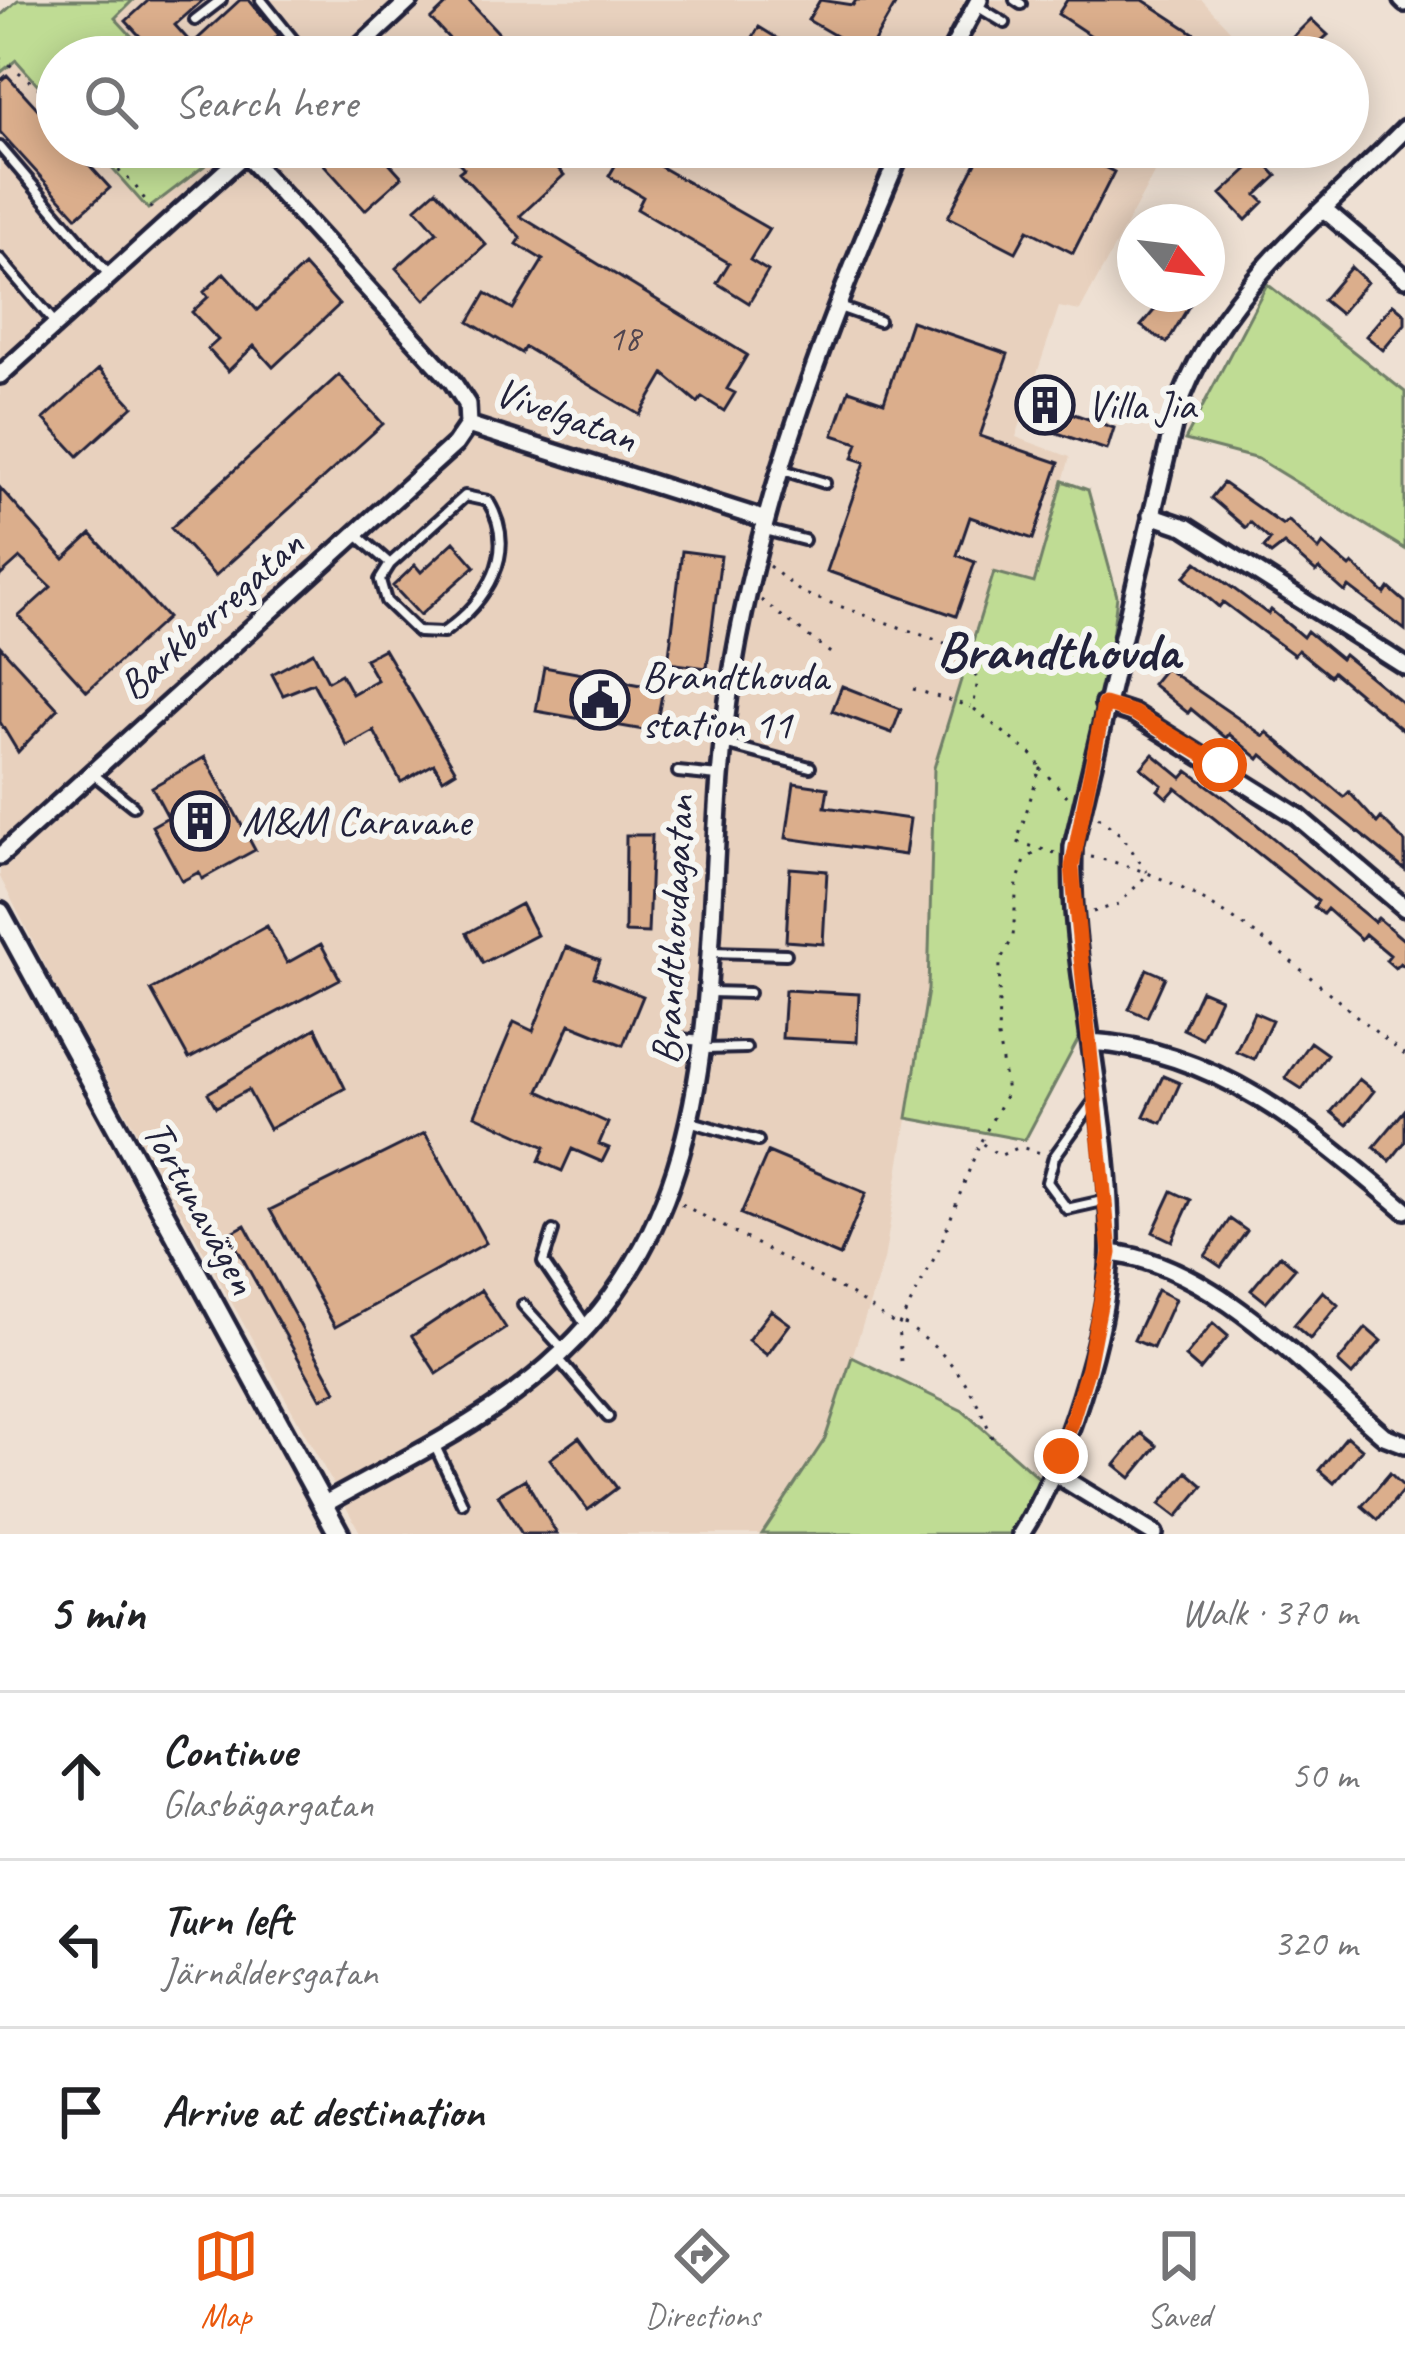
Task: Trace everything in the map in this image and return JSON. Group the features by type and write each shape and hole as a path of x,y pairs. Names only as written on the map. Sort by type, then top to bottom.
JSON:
{"street":[{"path":"371,36 410,0"},
{"path":"959,36 977,3"},
{"path":"1369,165 1405,129"},
{"path":"0,375 229,168"},
{"name":"Vivelgatan","path":"265,168 452,380 467,404 468,425 765,525"},
{"name":"Brandthovdagatan","path":"323,1504 496,1406 560,1352 586,1326 637,1258 668,1196 692,1122 705,1045 718,776 756,562 837,306 894,168"},
{"path":"1021,1534 1054,1473 1088,1368 1110,1253 1108,1200 1073,914 1073,847 1179,404 1214,330 1238,294 1366,168"},
{"path":"1325,210 1405,278"},
{"name":"Barkborregatan","path":"0,856 455,444 468,425"},
{"path":"1151,515 1186,527 1405,666"},
{"path":"1104,704 1134,713 1298,817 1405,908"},
{"name":"Tortunavägen","path":"0,913 339,1534"},
{"path":"1090,1042 1138,1047 1253,1091 1291,1115 1405,1210"},
{"path":"1110,1253 1164,1265 1222,1298 1384,1436 1405,1444"},
{"path":"1054,1473 1154,1534"}],"lane":[{"path":"195,20 221,0"},
{"path":"262,0 290,36"},
{"path":"977,3 1005,23"},
{"path":"0,147 110,276"},
{"path":"0,259 56,325"},
{"path":"837,306 879,321"},
{"path":"782,469 825,483"},
{"path":"465,496 488,501 500,520 503,545 487,592 443,633 418,632 386,601 380,580 390,564 465,496"},
{"path":"765,525 804,540"},
{"path":"355,533 390,564"},
{"path":"722,744 810,767"},
{"path":"92,772 133,806"},
{"path":"678,772 718,776"},
{"path":"710,952 786,953"},
{"path":"708,992 749,993"},
{"path":"666,1037 746,1048"},
{"path":"1096,1098 1054,1157 1047,1181 1067,1209 1108,1200"},
{"path":"692,1122 758,1141"},
{"path":"553,1231 543,1262 586,1326"},
{"path":"524,1305 608,1417"},
{"path":"433,1442 462,1503"}],"path":[{"path":"0,57 36,86"},
{"path":"116,168 133,183 164,226"},
{"path":"756,562 772,567 802,593 958,648 977,680 973,708"},
{"path":"750,592 833,655"},
{"path":"913,689 973,708 1036,758 1040,768 1080,808 1121,835 1148,874"},
{"path":"1040,768 1015,837 1055,854"},
{"path":"901,1361 900,1325 1006,1092 998,1038 1000,962 1013,937 1017,882 1024,861 1038,850"},
{"path":"1089,856 1148,874 1221,909 1268,940 1405,1055"},
{"path":"1073,914 1119,904 1148,874"},
{"path":"980,1142 999,1156 1020,1147 1054,1157"},
{"path":"668,1196 849,1293 946,1355 977,1396 993,1441"}],"shaded area":[{"path":"36,0 1202,0 1230,30 1227,36 36,36 36,168 1157,168 1137,204 1117,204 1117,242 1080,311 1059,307 1016,437 1070,457 1034,583 994,573 934,768 928,991 884,1260 825,1439 762,1534 361,1534 60,995 0,877 0,35"}],"green space":[{"path":"18,0 133,0 115,18 132,36 36,36 36,82 16,60 0,73 0,16"},
{"path":"112,168 202,168 148,209"},
{"path":"1267,284 1405,392 1405,549 1258,459 1185,440"},
{"path":"1063,481 1088,490 1117,596 1105,697 1072,857 1086,1025 1025,1140 907,1118 928,990 934,768 994,572 1034,583"},
{"path":"852,1357 963,1411 1039,1478 1018,1534 762,1534 825,1439"}],"building":[{"path":"149,0 203,0 175,25 185,36 140,36 126,21"},
{"path":"240,0 249,0 279,35 201,36"},
{"path":"451,0 468,0 501,36 447,36 431,19"},
{"path":"820,0 853,5 856,0 898,0 877,36 836,36 808,20"},
{"path":"1067,0 1143,0 1195,34 1091,36 1058,14"},
{"path":"1311,19 1328,35 1327,36 1294,36"},
{"path":"759,27 774,36 754,36"},
{"path":"7,75 36,107 36,168 92,168 110,188 77,217 0,132 0,81"},
{"path":"327,168 394,168 402,177 365,210"},
{"path":"464,168 558,168 564,175 520,216 747,355 727,389 735,393 724,411 702,397 698,403 664,374 640,415 525,347 521,353 469,322 486,293 513,309 543,260 517,244 521,238 459,172"},
{"path":"614,168 663,168 769,229 750,260 768,271 749,303 717,283 729,263 637,209 643,197 609,176"},
{"path":"973,168 1106,168 1114,172 1073,253 1028,230 1016,252 948,217"},
{"path":"1249,168 1269,168 1277,176 1257,195 1264,202 1246,220 1221,194"},
{"path":"436,190 486,245 425,300 396,268 437,232 416,208"},
{"path":"304,266 339,305 273,367 254,346 228,371 208,349 218,340 192,312 208,297 204,292 224,273 257,310"},
{"path":"1351,267 1367,282 1340,314 1323,300"},
{"path":"1393,304 1405,314 1405,324 1383,350 1366,336"},
{"path":"1153,312 1185,312 1167,343 1141,326"},
{"path":"911,321 1008,354 980,436 1059,463 1033,539 970,517 957,555 975,562 956,616 827,571 865,462 853,458 858,443 833,435 849,390 884,402"},
{"path":"99,369 133,406 78,456 44,419"},
{"path":"339,375 383,424 215,576 171,528"},
{"path":"1043,381 1061,387 1054,407 1114,428 1107,450 1028,423"},
{"path":"1223,483 1283,525 1288,520 1319,550 1323,544 1350,567 1353,564 1385,594 1389,588 1405,602 1405,630 1349,587 1345,592 1319,569 1316,572 1284,544 1271,554 1264,548 1270,540 1250,522 1246,528 1211,498"},
{"path":"0,488 64,559 91,534 167,618 87,691 19,616 51,587 20,558 0,576"},
{"path":"454,542 475,566 420,615 393,586 415,565 421,572"},
{"path":"682,551 721,556 707,668 668,663"},
{"path":"1197,562 1303,637 1307,631 1341,659 1344,655 1405,705 1405,732 1333,672 1330,676 1298,650 1294,655 1223,602 1219,607 1184,577"},
{"path":"0,646 58,709 18,752 0,722"},
{"path":"384,649 456,771 443,779 434,764 401,782 374,731 347,746 313,683 283,695 272,674 313,652 328,681 341,674 352,694 377,680 365,659"},
{"name":"Brandthovda station 11","path":"544,667 663,689 655,732 536,711"},
{"path":"1165,668 1264,736 1267,732 1344,797 1349,792 1377,823 1381,818 1405,842 1405,870 1262,755 1259,759 1229,734 1226,738 1152,684"},
{"path":"842,686 901,709 892,733 832,711"},
{"path":"1153,754 1182,778 1188,771 1374,922 1378,918 1405,941 1405,967 1400,963 1395,968 1386,960 1390,955 1365,934 1361,939 1327,909 1323,914 1314,907 1318,901 1176,788 1167,798 1158,790 1162,785 1141,768"},
{"name":"M&M Caravane","path":"205,757 255,850 202,879 199,872 182,881 152,826 168,817 152,787"},
{"path":"794,783 828,788 825,807 910,819 905,855 786,838"},
{"path":"626,835 652,835 648,933 625,932"},
{"path":"790,868 827,871 823,944 786,941"},
{"path":"521,904 537,935 483,963 467,933"},
{"path":"267,926 287,963 321,944 340,979 189,1059 151,990"},
{"path":"566,947 600,960 594,977 643,996 623,1045 570,1024 539,1091 608,1123 599,1144 609,1148 602,1162 572,1149 562,1171 539,1161 545,1147 475,1115 514,1022 533,1031"},
{"path":"1147,969 1165,977 1147,1017 1129,1009"},
{"path":"785,990 859,994 857,1042 782,1038"},
{"path":"1201,990 1220,998 1202,1038 1183,1029"},
{"path":"1254,1012 1272,1020 1254,1059 1236,1051"},
{"path":"316,1028 345,1088 269,1129 248,1090 216,1107 208,1093"},
{"path":"1310,1042 1327,1054 1302,1089 1285,1078"},
{"path":"1163,1076 1180,1083 1162,1123 1144,1116"},
{"path":"1359,1079 1374,1091 1347,1125 1331,1112"},
{"path":"1405,1110 1405,1142 1390,1161 1374,1147"},
{"path":"425,1133 486,1243 335,1327 270,1210"},
{"path":"768,1152 866,1193 840,1256 741,1214"},
{"path":"1172,1191 1191,1200 1172,1241 1153,1232"},
{"path":"1230,1219 1247,1231 1221,1267 1205,1256"},
{"path":"245,1225 336,1391 321,1399 229,1234"},
{"path":"1280,1255 1295,1268 1266,1302 1251,1290"},
{"path":"481,1290 506,1328 437,1374 412,1336"},
{"path":"1157,1290 1175,1299 1153,1348 1134,1340"},
{"path":"1323,1291 1338,1305 1310,1339 1294,1325"},
{"path":"771,1310 790,1324 767,1355 748,1340"},
{"path":"1213,1323 1228,1336 1200,1370 1185,1357"},
{"path":"1366,1328 1381,1341 1352,1375 1338,1362"},
{"path":"1141,1433 1157,1446 1131,1478 1115,1465"},
{"path":"1347,1436 1362,1449 1334,1483 1319,1470"},
{"path":"579,1437 617,1488 588,1510 550,1459"},
{"path":"1187,1472 1203,1486 1177,1517 1160,1504"},
{"path":"1390,1473 1405,1488 1378,1520 1362,1506"},
{"path":"525,1479 557,1534 522,1534 498,1495"}],"place":[{"name":"Villa Jia","path":"1045,405"},
{"name":"Brandthovda station 11","path":"600,700"},
{"name":"M&M Caravane","path":"200,821"}],"district":[{"name":"Brandthovda","path":"1058,651"}],"route":[{"path":"1061,1456 1088,1368 1110,1253 1105,1158 1079,973 1072,867 1104,704 1134,713 1220,765"}]}
